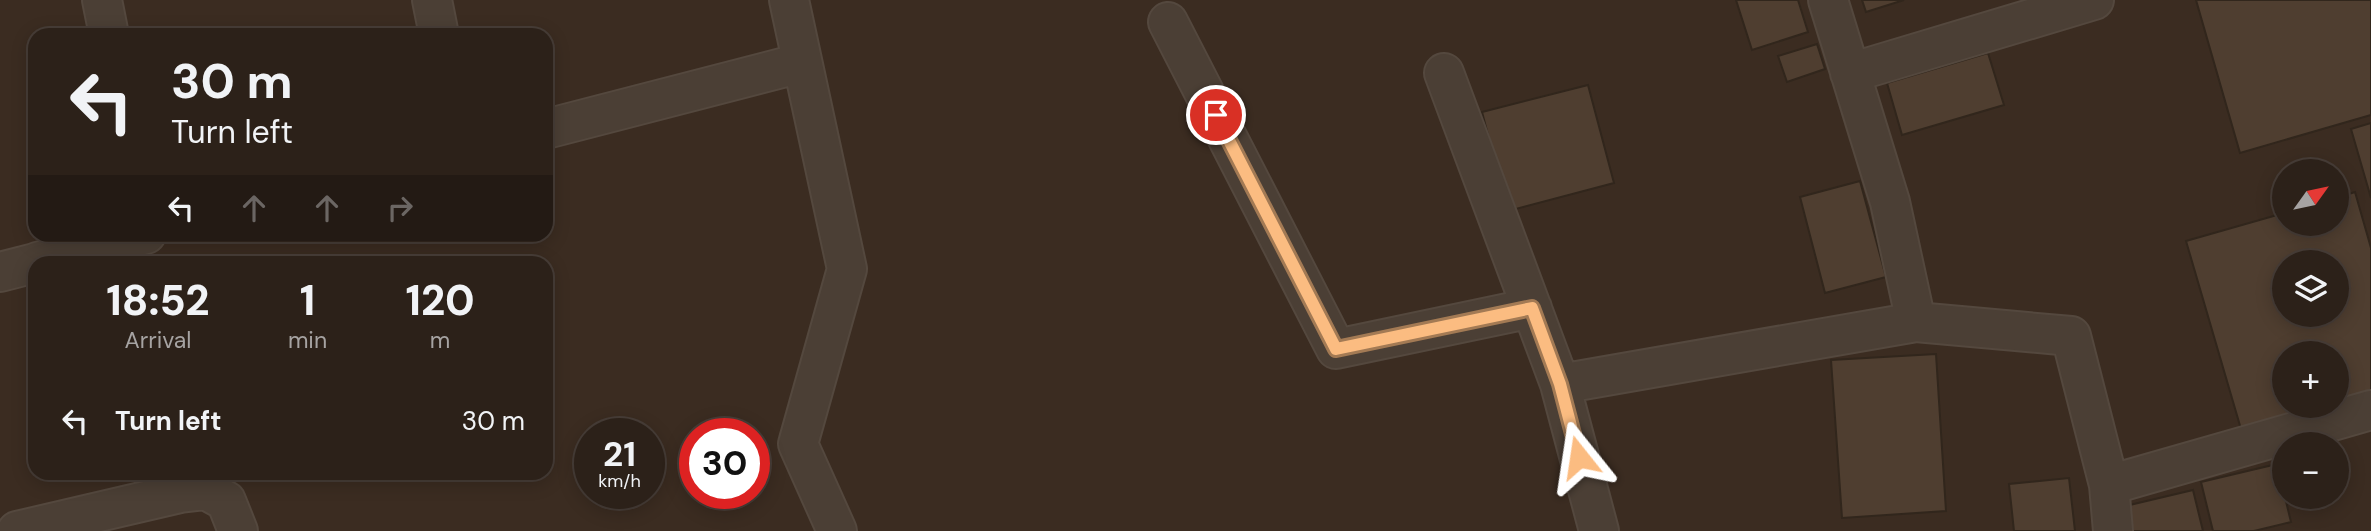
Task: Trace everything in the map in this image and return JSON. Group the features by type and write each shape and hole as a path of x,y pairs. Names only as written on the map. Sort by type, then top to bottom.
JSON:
{"street":[{"path":"102,0 108,28"},
{"path":"432,0 438,28"},
{"path":"789,0 846,269 798,444 836,531"},
{"path":"1828,0 1890,202 1916,322"},
{"path":"1850,73 2094,0"},
{"path":"1168,22 1336,349 1532,308"},
{"path":"553,127 802,63"},
{"path":"1444,74 1560,384 1598,531"},
{"path":"63,256 116,242"},
{"path":"0,272 28,265"},
{"path":"1560,384 1916,322 2071,336 2109,485 2113,531"},
{"path":"2109,485 2371,410"},
{"path":"17,531 180,493 206,490 226,501 238,531"}],"building":[{"path":"1736,0 1798,0 1808,32 1752,50"},
{"path":"1862,0 1904,0 1866,12"},
{"path":"2196,0 2371,0 2371,115 2240,153"},
{"path":"1817,44 1825,69 1787,82 1778,56"},
{"path":"1988,53 2004,105 1902,135 1887,83"},
{"path":"1588,85 1614,183 1508,211 1482,112"},
{"path":"2371,123 2371,198 2351,129"},
{"path":"1860,181 1886,277 1825,293 1800,197"},
{"path":"2355,192 2371,248 2371,392 2349,398 2349,341 2272,341 2272,418 2279,418 2241,429 2186,241 2272,216 2272,236 2349,236 2349,194"},
{"path":"1936,354 1946,511 1842,518 1831,360"},
{"path":"2272,465 2272,509 2288,509 2291,522 2254,531 2213,531 2201,482"},
{"path":"2069,478 2075,531 2014,531 2009,484"},
{"path":"2193,490 2203,531 2123,531 2117,508"}],"route":[{"path":"1216,115 1336,349 1532,308 1560,384 1579,457"}]}
